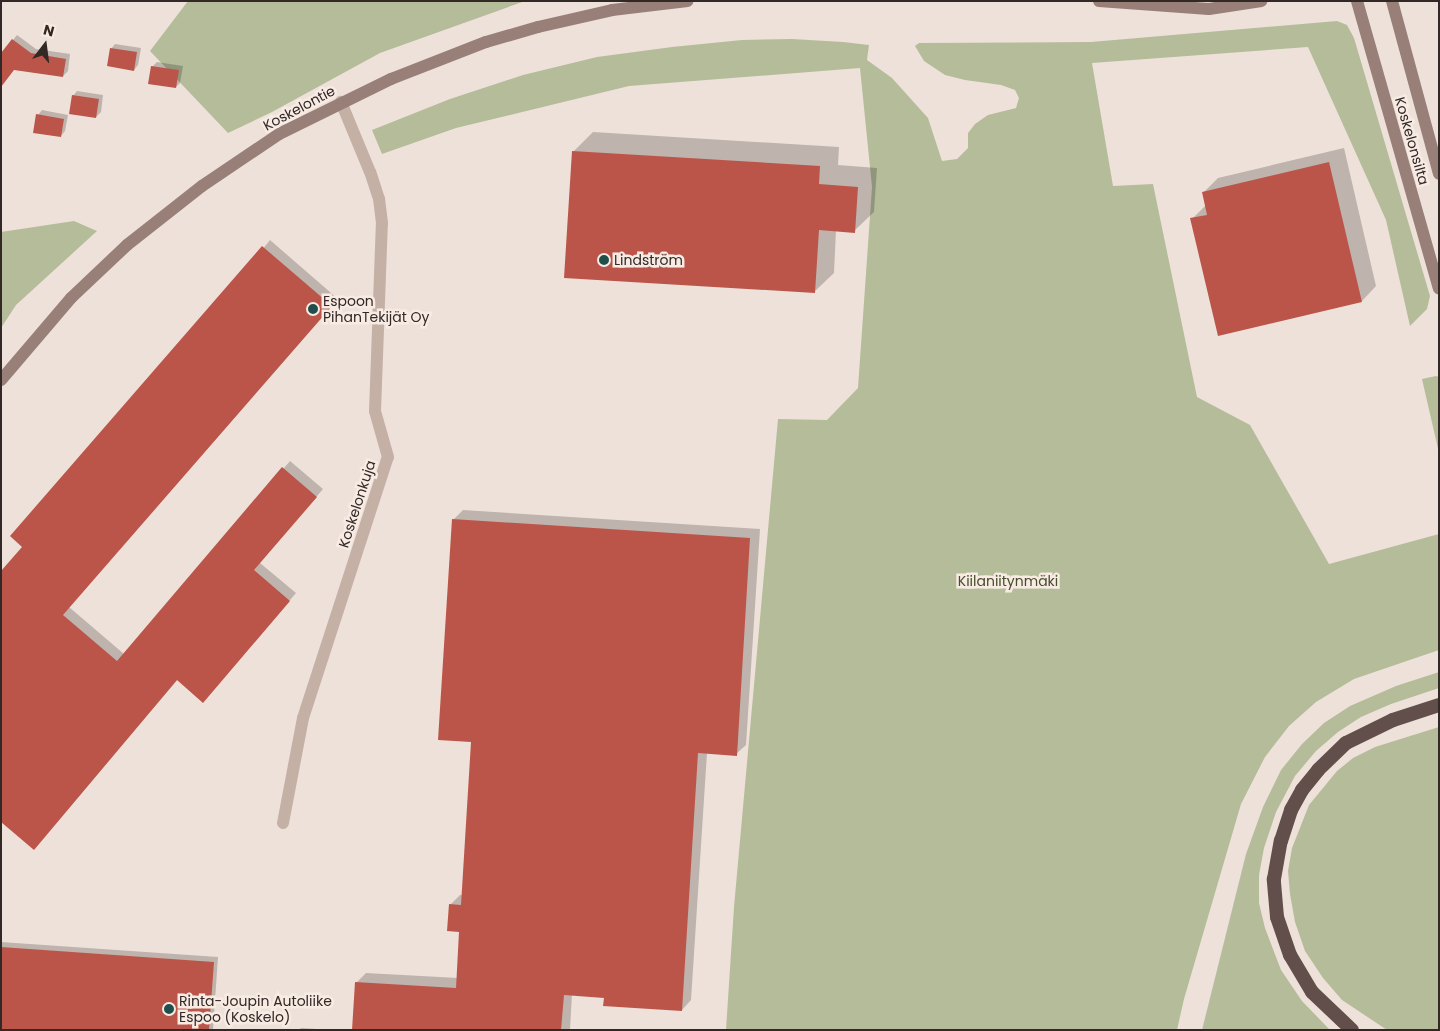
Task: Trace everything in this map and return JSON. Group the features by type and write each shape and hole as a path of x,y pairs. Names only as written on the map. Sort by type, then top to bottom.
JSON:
{"highway":[{"path":"1352,1030 1312,992 1290,955 1277,917 1274,879 1281,841 1291,810 1302,790 1346,742 1393,720 1439,706"}],"main road":[{"name":"Koskelontie","path":"1,380 71,298 128,245 202,186 280,134 341,102 430,63 538,27 612,10 687,1"},
{"path":"1099,1 1208,9 1261,1"},
{"name":"Koskelonsilta","path":"1358,1 1439,289"},
{"name":"Koskelonsilta","path":"1392,1 1439,174"}],"street":[{"name":"Koskelonkuja","path":"284,823 303,718 388,457 375,410 382,223 379,199 341,102"}],"green space":[{"path":"188,1 525,1 380,53 272,112 228,133 150,51"},
{"name":"Kiilaniitynmäki","path":"1337,21 1347,25 1354,38 1430,296 1427,309 1410,326 1386,220 1308,47 1092,63 1113,186 1153,184 1197,397 1250,425 1329,564 1439,534 1439,650 1354,679 1316,702 1289,726 1265,757 1241,804 1184,999 1177,1030 726,1030 734,907 778,419 827,420 858,388 872,187 860,68 629,86 456,128 382,154 372,130 450,99 523,75 597,57 742,40 792,39 869,45 867,60 892,78 928,118 942,161 957,159 968,148 968,133 975,124 988,115 1016,108 1019,98 1015,90 1001,85 945,75 924,61 915,46 919,43 1091,42"},
{"path":"74,221 97,231 16,305 1,328 1,232"},
{"path":"1439,377 1439,453 1422,379"},
{"path":"1439,672 1439,688 1391,704 1361,717 1338,732 1316,751 1295,776 1276,812 1264,848 1259,875 1259,903 1265,928 1281,970 1302,1001 1330,1030 1202,1030 1246,854 1263,807 1281,770 1302,744 1324,723 1350,706 1396,686"},
{"path":"1439,727 1439,1030 1387,1030 1342,1000 1323,978 1305,951 1295,922 1288,871 1292,848 1309,805 1337,771 1353,758 1375,747"}],"building":[{"path":"12,39 31,53 66,59 63,77 14,70 1,87 1,53"},
{"path":"110,48 137,52 134,71 107,66"},
{"path":"151,66 179,70 176,88 148,84"},
{"path":"72,95 99,99 96,118 69,114"},
{"path":"36,114 64,119 61,137 33,133"},
{"path":"572,151 820,166 819,184 858,187 855,233 819,230 815,293 564,278"},
{"path":"1329,162 1362,302 1218,336 1190,218 1207,215 1202,192"},
{"path":"262,246 332,306 63,615 117,661 282,467 317,497 254,570 290,601 203,703 177,680 34,850 1,822 1,571 22,547 10,536"},
{"path":"452,519 750,538 737,756 698,753 682,1011 603,1006 604,998 564,995 561,1030 352,1030 355,982 456,988 459,932 447,931 449,904 461,905 471,742 438,740"},
{"path":"1,947 214,962 209,1030 1,1030"}],"place":[{"name":"Lindström","path":"604,260"},
{"name":"Espoon PihanTekijät Oy","path":"313,309"},
{"name":"Rinta-Joupin Autoliike Espoo (Koskelo)","path":"169,1009"}]}
